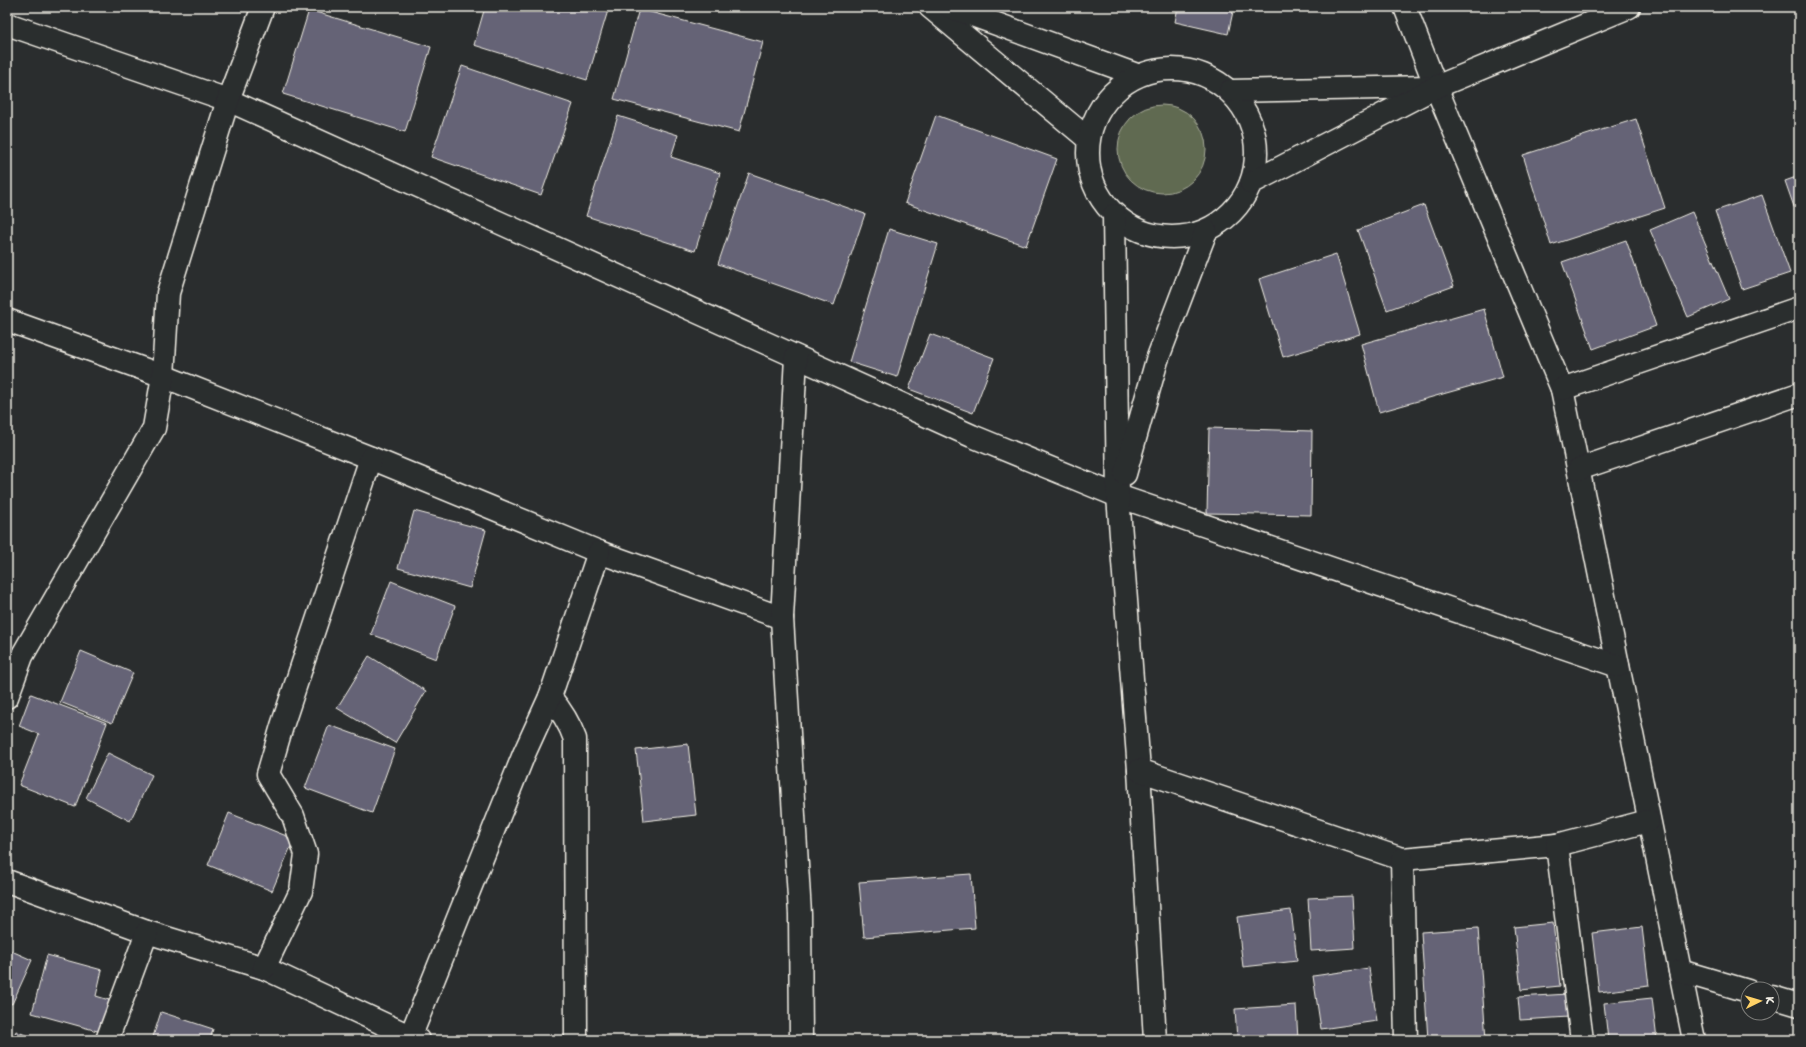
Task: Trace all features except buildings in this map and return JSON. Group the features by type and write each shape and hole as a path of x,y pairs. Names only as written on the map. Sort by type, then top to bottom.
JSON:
{"street":[{"path":"7,697 22,656 154,428 163,376 168,293 228,100 263,7"},
{"path":"930,7 1088,139"},
{"path":"950,7 1001,16 1137,75"},
{"path":"1405,7 1436,87 1562,389 1648,821 1694,1040"},
{"path":"1251,183 1436,87 1629,7"},
{"path":"7,24 228,100 972,436 1118,496 1618,666"},
{"path":"1169,67 1202,73 1230,91 1250,118 1257,151 1251,183 1233,211 1206,230 1175,238 1142,232 1114,215 1091,180 1088,139 1097,112 1114,90 1137,75 1169,67"},
{"path":"1230,91 1436,87"},
{"path":"1114,215 1118,496 1139,770 1155,1040"},
{"path":"1118,496 1157,360 1206,230"},
{"path":"1562,389 1799,308"},
{"path":"7,320 163,376 372,458 599,552 782,618"},
{"path":"796,357 782,618 800,914 801,1040"},
{"path":"1579,469 1799,394"},
{"path":"264,968 301,891 306,854 293,816 268,774 282,726 372,458"},
{"path":"7,881 147,932 264,968 412,1039 521,761 550,697 599,552"},
{"path":"550,697 562,710 570,724 575,739 576,1040"},
{"path":"1139,770 1402,859 1557,845 1648,821"},
{"path":"1557,845 1582,1040"},
{"path":"1402,859 1406,1040"},
{"path":"107,1040 147,932"},
{"path":"1680,971 1740,988"},
{"path":"1780,999 1799,1005"}],"green space":[{"path":"1162,105 1179,108 1187,112 1199,124 1203,132 1206,149 1203,166 1199,174 1187,186 1179,190 1162,193 1145,190 1137,186 1125,174 1121,166 1118,149 1121,132 1125,124 1137,112 1145,108"}]}
